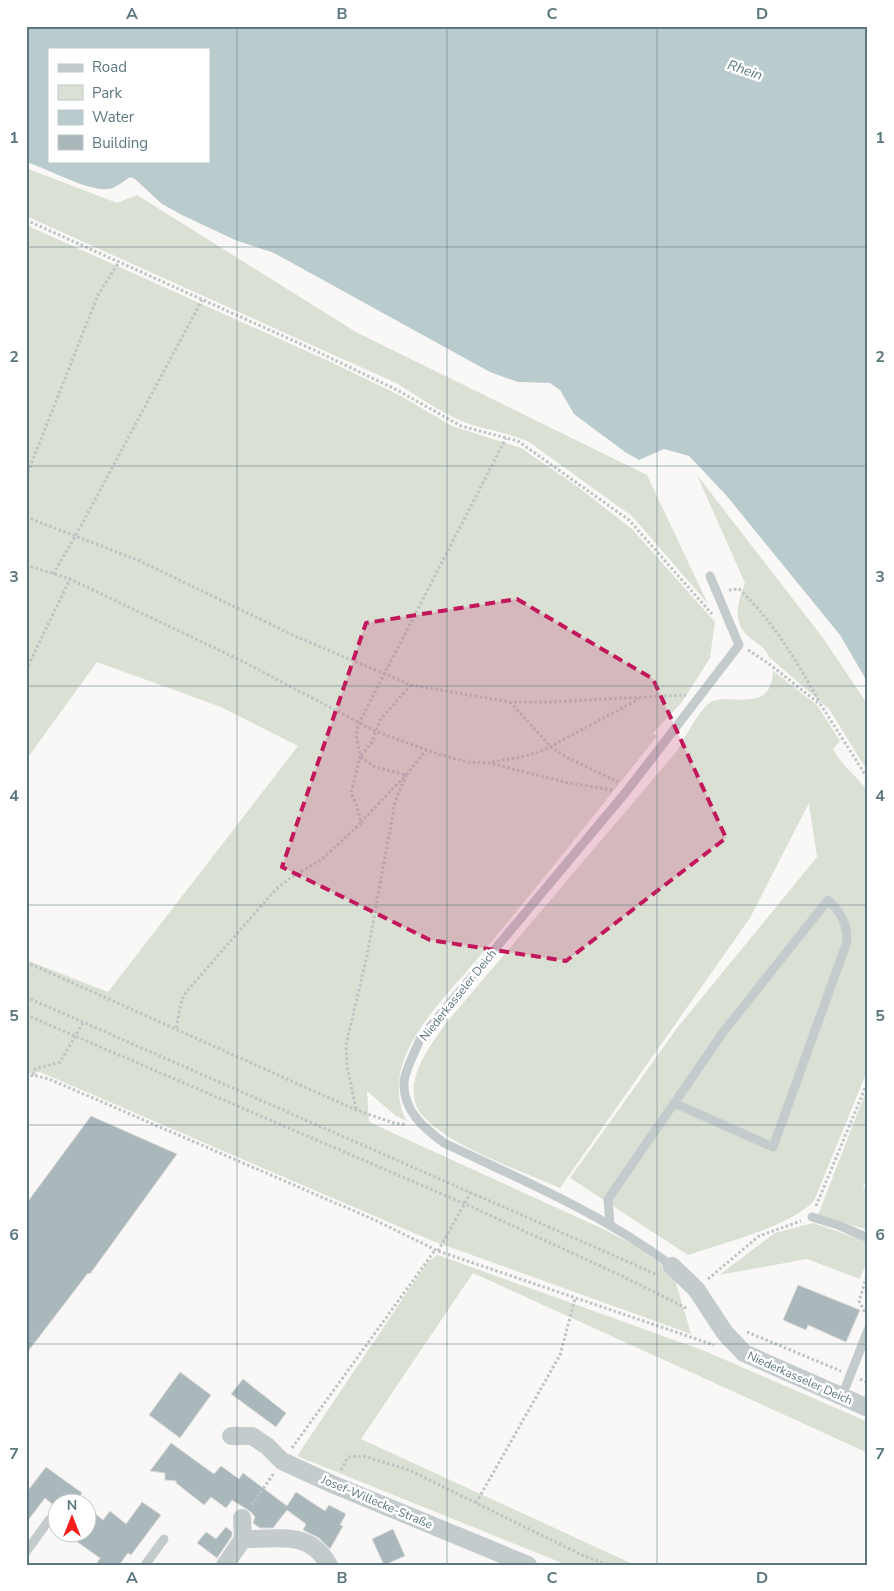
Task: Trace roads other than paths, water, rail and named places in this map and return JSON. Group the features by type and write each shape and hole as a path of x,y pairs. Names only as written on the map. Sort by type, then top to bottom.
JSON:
{"street":[{"name":"Niederkasseler Deich","path":"684,1278 714,1318 744,1353 868,1408"},
{"name":"Josef-Willecke-Straße","path":"231,1436 252,1436 267,1446 282,1461 332,1484 528,1565"},
{"path":"225,1565 243,1539 242,1518"},
{"path":"243,1539 281,1537 302,1541 317,1548 329,1565"}],"lane":[{"name":"Niederkasseler Deich","path":"684,1278 640,1242 610,1223 444,1143 422,1127 407,1105 403,1082 420,1039 626,792 739,645 712,580"},
{"path":"610,1223 608,1199 674,1103 724,1031 828,900 841,912 847,926 847,942 772,1147 674,1103"},
{"path":"812,1218 838,1225 868,1238"},
{"path":"842,1396 868,1330"},
{"path":"26,1552 48,1521"},
{"path":"145,1565 164,1539"}],"water":[{"name":"Rhein","path":"26,26 868,26 868,683 840,635 726,495 689,456 664,449 639,460 625,452 574,414 560,390 550,383 518,382 490,372 274,253 235,240 182,215 162,204 135,179 130,177 113,188 94,188 26,162"}]}
